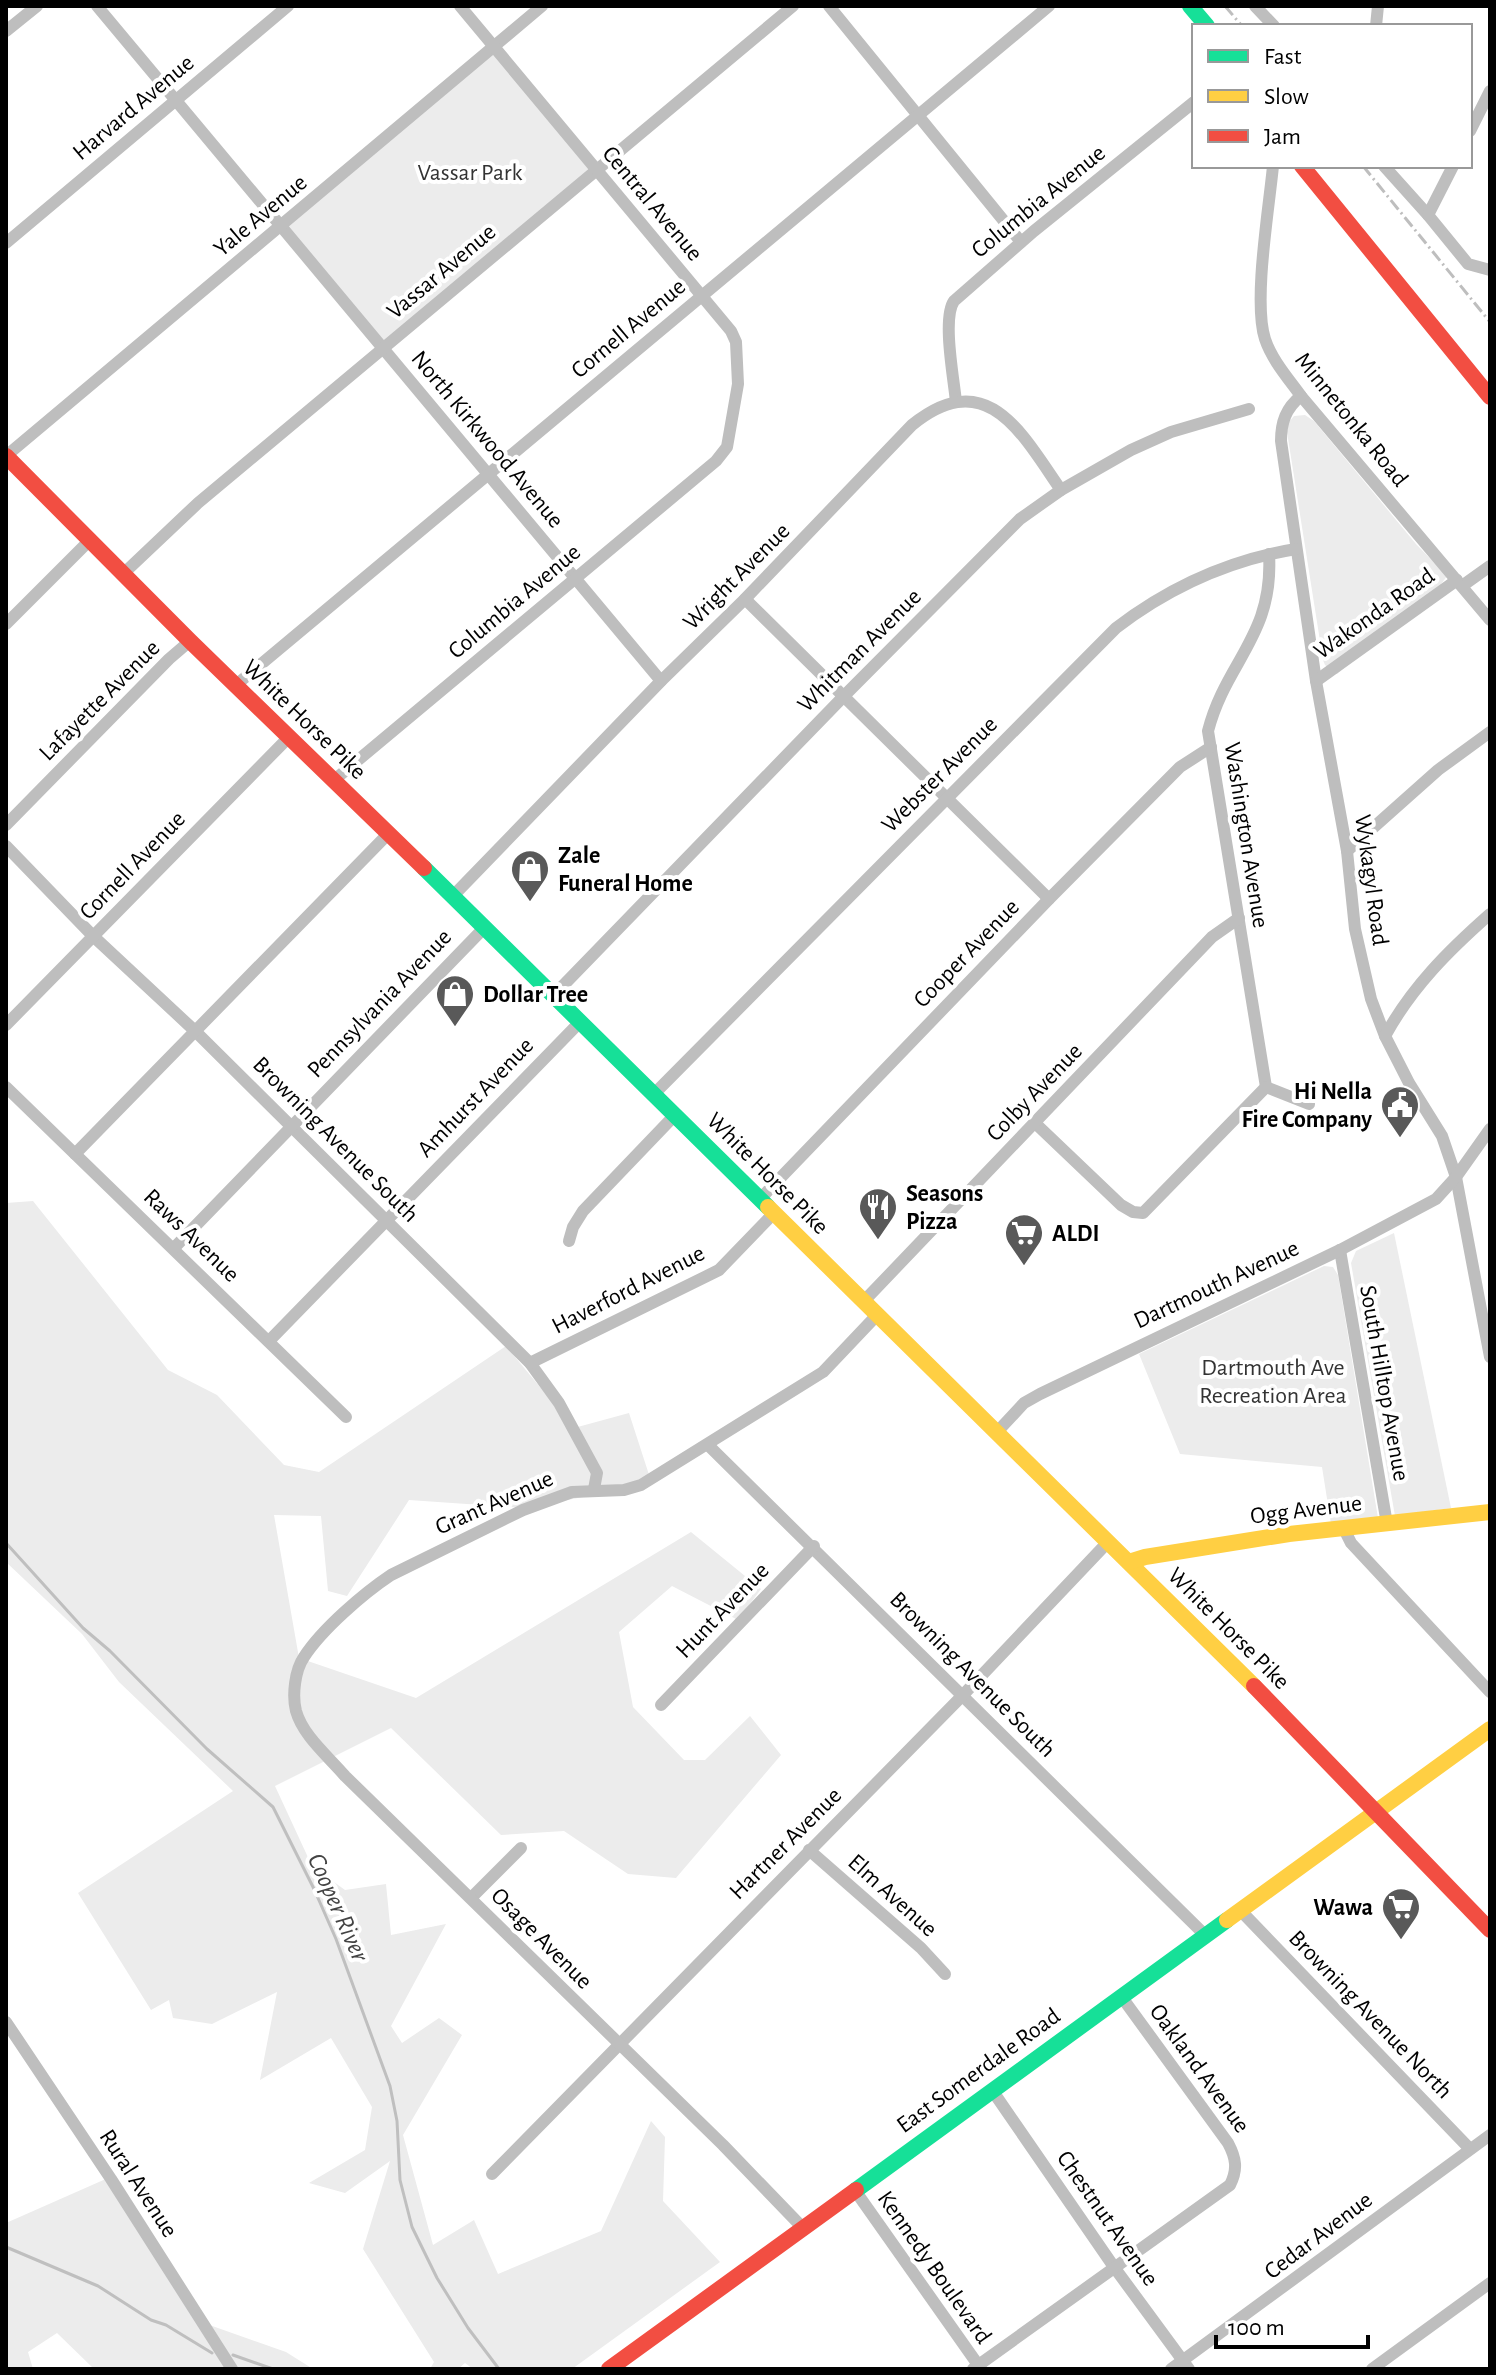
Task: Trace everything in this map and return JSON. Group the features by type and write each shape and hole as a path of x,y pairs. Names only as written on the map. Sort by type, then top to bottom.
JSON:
{"main road":[{"path":"1190,6 1205,24"},
{"path":"1304,168 1490,397"},
{"name":"White Horse Pike","path":"6,456 190,641 1264,1696 1490,1930"},
{"name":"Ogg Avenue","path":"1129,1562 1343,1527 1490,1512"},
{"name":"East Somerdale Road","path":"609,2369 1490,1729"}],"street":[{"path":"6,31 37,6"},
{"name":"North Kirkwood Avenue","path":"97,6 661,681"},
{"name":"Harvard Avenue","path":"6,243 288,6"},
{"name":"Central Avenue","path":"460,6 731,331 736,342 738,384 727,447 722,454"},
{"name":"Yale Avenue","path":"6,456 542,6"},
{"name":"Vassar Avenue","path":"123,574 198,503 793,6"},
{"path":"829,6 1021,242"},
{"name":"Cornell Avenue","path":"236,685 1049,6"},
{"path":"1255,6 1272,24"},
{"path":"1472,127 1490,91"},
{"name":"Columbia Avenue","path":"956,402 950,307 1021,242 1192,104"},
{"name":"Minnetonka Road","path":"1274,168 1263,272 1262,323 1265,339 1301,396 1490,620"},
{"path":"1386,168 1468,264 1490,270"},
{"path":"1428,215 1452,168"},
{"name":"Wykagyl Road","path":"1301,396 1291,405 1281,427 1285,478 1316,681 1347,851 1355,929 1371,999 1385,1036 1409,1083 1442,1136 1456,1177 1490,1357"},
{"path":"956,402 972,402 992,408 1009,418 1061,490"},
{"name":"Wright Avenue","path":"452,897 912,425 931,410 956,402"},
{"name":"Whitman Avenue","path":"552,997 1020,519 1061,490 1144,444 1171,432 1249,409"},
{"name":"Columbia Avenue","path":"333,781 722,454"},
{"path":"6,624 90,540"},
{"name":"Webster Avenue","path":"654,1094 1116,628 1172,589 1205,573 1296,549"},
{"name":"Washington Avenue","path":"1266,1087 1208,731 1214,708 1250,645 1263,614 1270,577 1269,554"},
{"name":"Wakonda Road","path":"1316,681 1490,566"},
{"path":"745,599 1049,899"},
{"name":"Lafayette Avenue","path":"6,825 190,641"},
{"path":"1347,851 1438,770 1490,732"},
{"name":"Cornell Avenue","path":"6,1025 290,736"},
{"name":"Cooper Avenue","path":"760,1199 1180,767 1211,747"},
{"path":"75,1154 388,834"},
{"name":"Browning Avenue South","path":"6,846 93,936 195,1031 530,1363 559,1403 597,1473 594,1489"},
{"path":"1385,1036 1402,1004 1443,955 1490,914"},
{"name":"Colby Avenue","path":"864,1301 1212,937 1239,918"},
{"name":"Pennsylvania Avenue","path":"174,1248 484,928"},
{"name":"Amhurst Avenue","path":"269,1341 580,1022"},
{"name":"Raws Avenue","path":"6,1087 346,1417"},
{"path":"1035,1123 1121,1205 1133,1212 1143,1213 1266,1087 1309,1104"},
{"path":"569,1241 583,1211 675,1115"},
{"name":"Dartmouth Avenue","path":"997,1432 1024,1403 1040,1394 1340,1250 1436,1199 1490,1129"},
{"name":"Haverford Avenue","path":"530,1363 719,1270 774,1213"},
{"name":"South Hilltop Avenue","path":"1340,1250 1387,1524"},
{"name":"Grant Avenue","path":"302,1659 371,1588 391,1575 523,1510 572,1492 624,1490 641,1485 823,1372 878,1314"},
{"name":"Browning Avenue South","path":"708,1445 814,1546 1205,1935"},
{"path":"1343,1527 1351,1543 1490,1692"},
{"name":"Hartner Avenue","path":"492,2174 963,1695 1108,1542"},
{"name":"Hunt Avenue","path":"661,1705 814,1546"},
{"name":"Osage Avenue","path":"302,1659 294,1697 296,1712 305,1731 345,1776 802,2227"},
{"path":"471,1898 521,1848"},
{"name":"Elm Avenue","path":"809,1850 921,1948 945,1974"},
{"name":"Browning Avenue North","path":"1240,1910 1470,2149"},
{"name":"Oakland Avenue","path":"1114,2267 1230,2185 1236,2169 1234,2153 1228,2143 1121,1996"},
{"name":"Rural Avenue","path":"6,2022 232,2369"},
{"name":"Chestnut Avenue","path":"992,2090 1186,2365"},
{"name":"Cedar Avenue","path":"1171,2369 1186,2365 1490,2135"},
{"name":"Kennedy Boulevard","path":"854,2189 977,2368"},
{"path":"977,2368 1114,2267"},
{"path":"1372,2369 1490,2283"}],"green space":[{"name":"Vassar Park","path":"494,47 597,169 382,349 280,227"},
{"path":"1305,415 1314,421 1416,544 1447,576 1439,587 1337,674 1323,660 1287,432 1294,416"},
{"path":"33,1201 168,1370 217,1395 284,1465 319,1472 506,1346 574,1428 629,1413 652,1484 525,1508 409,1500 347,1596 328,1591 321,1516 274,1515 299,1658 416,1698 691,1532 761,1589 738,1620 672,1586 619,1632 633,1707 684,1760 705,1760 750,1716 781,1755 676,1878 628,1874 564,1831 501,1835 391,1728 275,1786 312,1866 345,1890 386,1884 391,1935 446,1924 391,2026 402,2043 439,2018 462,2035 403,2135 433,2245 474,2220 498,2274 601,2231 651,2121 665,2137 663,2201 720,2262 572,2369 473,2369 465,2363 458,2369 430,2369 434,2362 363,2249 390,2161 345,2193 309,2183 365,2150 372,2107 331,2038 260,2080 277,1992 212,2024 173,2018 169,2000 151,2010 78,1893 233,1791 119,1682 82,1634 6,1562 6,1203"},
{"path":"1394,1233 1451,1508 1395,1516 1351,1263 1356,1251"},
{"name":"Dartmouth Ave Recreation Area","path":"1324,1266 1333,1267 1338,1275 1378,1518 1331,1524 1322,1467 1180,1454 1139,1354"},
{"path":"108,2178 201,2322 286,2352 313,2369 94,2369 57,2333 28,2352 33,2369 6,2369 6,2223"}],"waterway":[{"name":"Cooper River","path":"6,1543 83,1628 207,1749 273,1807 336,1939 390,2086 397,2121 400,2180 412,2227 437,2278 468,2328 499,2369"},
{"path":"6,2247 98,2286 151,2320 166,2325 212,2353"},
{"path":"233,2355 273,2369"}],"railway":[{"path":"1225,6 1240,24"},
{"path":"1365,168 1490,322"}],"traffic: fast":[{"path":"1190,6 1205,24"},
{"path":"424,868 768,1207"},
{"path":"856,2190 1227,1920"}],"traffic: slow":[{"path":"768,1207 1254,1686"},
{"path":"1129,1562 1289,1534 1490,1512"},
{"path":"1227,1920 1490,1729"}],"traffic: jam":[{"path":"1304,168 1490,397"},
{"path":"6,456 190,641 424,868"},
{"path":"1254,1686 1490,1930"},
{"path":"609,2369 856,2190"}],"place":[{"name":"Zale Funeral Home","path":"530,903"},
{"name":"Dollar Tree","path":"455,1028"},
{"name":"Hi Nella Fire Company","path":"1400,1139"},
{"name":"Seasons Pizza","path":"878,1241"},
{"name":"ALDI","path":"1024,1267"},
{"name":"Wawa","path":"1401,1941"}]}
